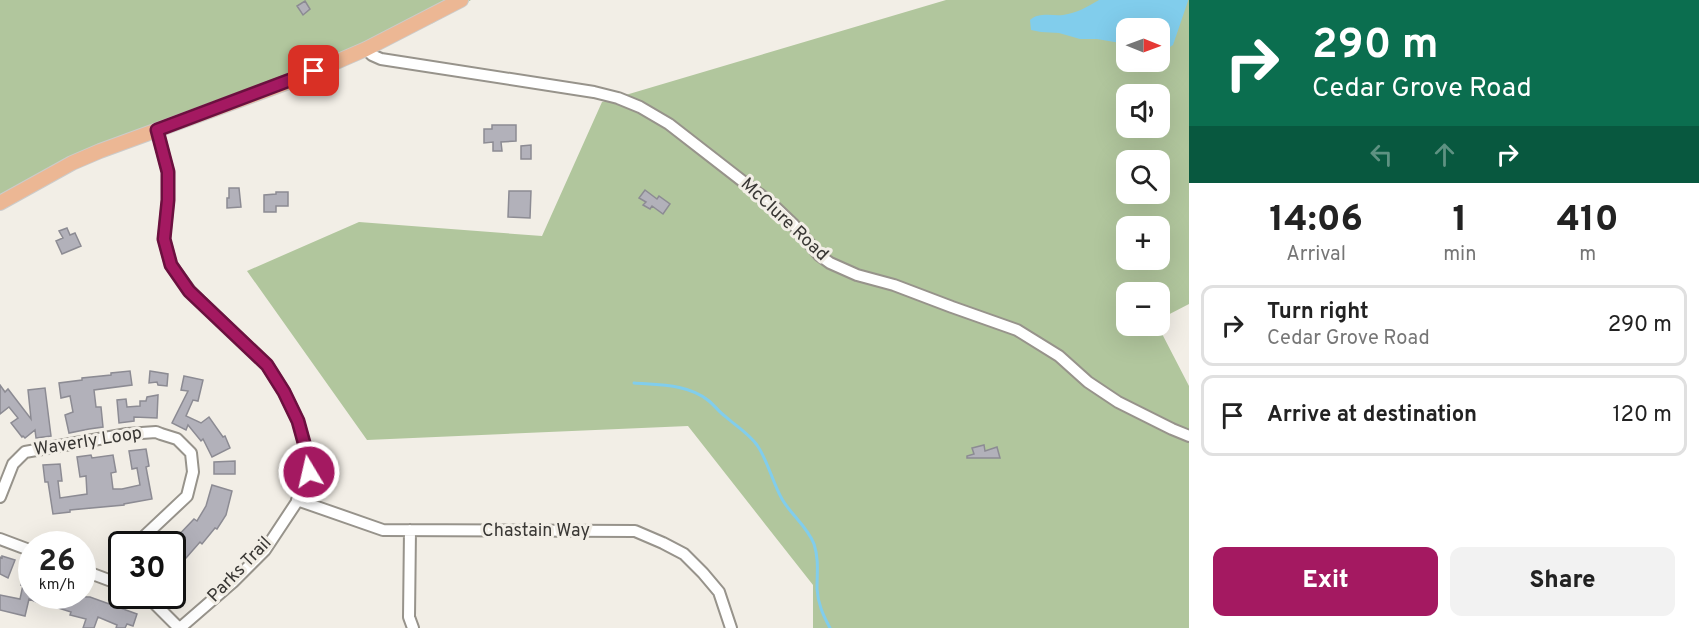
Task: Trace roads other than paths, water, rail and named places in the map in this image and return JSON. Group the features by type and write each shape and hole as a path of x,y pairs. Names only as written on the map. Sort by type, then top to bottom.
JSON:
{"main road":[{"path":"0,203 72,163 297,79 366,49 461,0"}],"street":[{"name":"McClure Road","path":"366,49 372,56 381,59 594,92 640,107 669,124 772,204 793,224 819,255 830,263 857,275 894,285 1017,330 1059,356 1088,382 1118,402 1189,436"},
{"name":"Parks Trail","path":"157,130 168,172 164,239 171,265 189,291 267,365 298,421 309,472 306,488 265,550 233,582 179,628"},
{"name":"Waverly Loop","path":"0,497 13,464 25,452 127,434 156,432 177,439 191,453 194,472 187,496 149,531"},
{"name":"Chastain Way","path":"297,500 383,530 635,531 684,554 704,573 719,592 731,628"},
{"path":"410,530 409,617 413,628"},
{"path":"0,539 18,546"},
{"path":"160,609 179,628"}],"water":[{"path":"1099,0 1188,0 1173,45 1170,47 1170,18 1116,18 1116,42 1080,39 1059,33 1031,30 1030,20 1041,15 1063,15"}],"waterway":[{"path":"634,383 673,386 701,395 757,445 782,499 814,544 818,600 830,628"}]}
